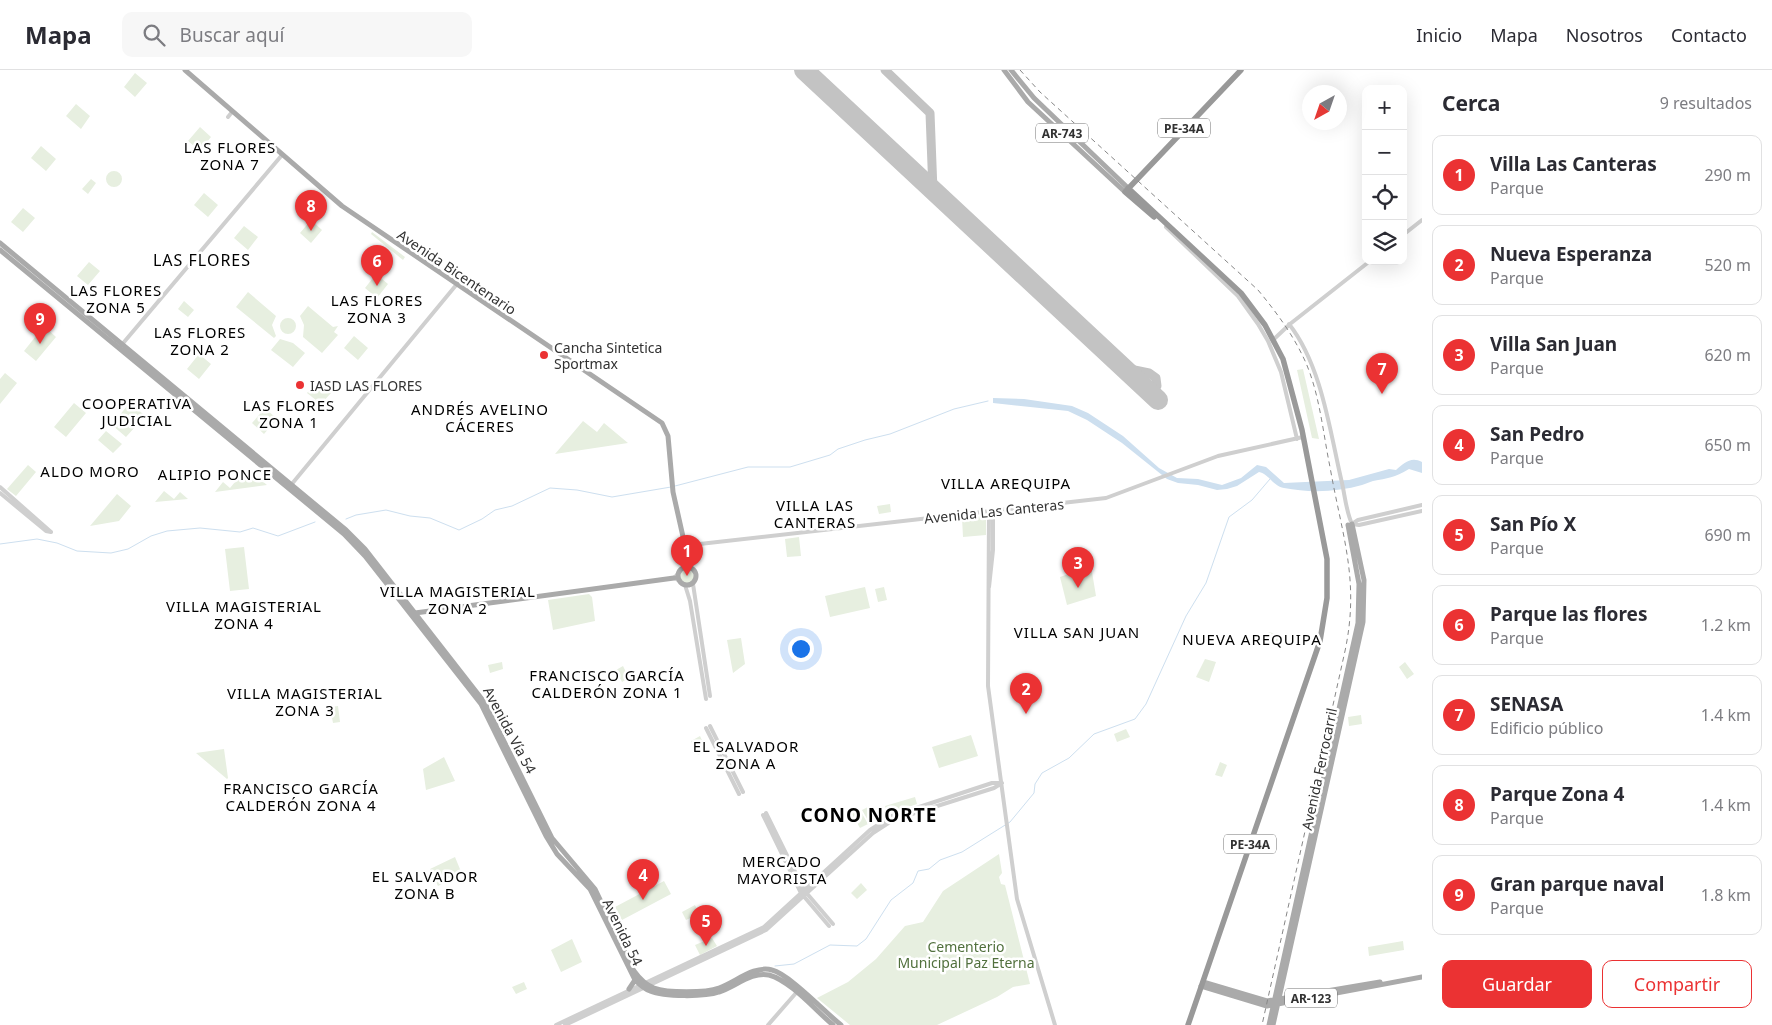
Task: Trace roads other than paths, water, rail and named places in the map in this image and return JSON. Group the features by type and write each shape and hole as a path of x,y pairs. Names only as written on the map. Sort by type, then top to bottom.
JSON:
{"highway":[{"name":"PE-34A","path":"1127,187 1241,70"},
{"name":"PE-34A","path":"1127,187 1169,229"},
{"name":"PE-34A","path":"1127,187 1243,299 1287,369 1300,438 1310,472 1324,540 1328,585 1320,641 1188,1025"}],"main road":[{"name":"Avenida Bicentenario","path":"185,70 329,196 662,423 668,436 670,467 676,507 679,511 687,568 696,575 693,584"},
{"name":"AR-743","path":"1004,70 1028,102 1127,187"},
{"name":"AR-743","path":"1011,70 1034,98 1127,187"},
{"name":"Avenida Vía 54","path":"0,243 106,331 207,422 344,534 365,556 485,703 552,838 595,888 642,984"},
{"path":"0,250 121,346"},
{"name":"Avenida Vía 54","path":"121,346 346,530 365,549 481,704 546,836"},
{"name":"Avenida Ferrocarril","path":"1269,1025 1276,1003 1362,622 1364,580 1350,524"},
{"path":"412,613 678,578 687,568"},
{"path":"678,578 686,585 693,584"},
{"name":"Avenida 54","path":"546,836 557,854 590,889 642,984"},
{"path":"629,989 642,984 664,990 713,990 757,970 771,970 784,976 841,1025"},
{"path":"642,984 657,993 708,994 722,991 752,977 765,975 778,979 833,1025"},
{"name":"AR-123","path":"1202,984 1262,1005 1422,976"},
{"name":"Avenida Ferrocarril","path":"1273,1025 1276,1003"}],"street":[{"path":"228,117 232,112"},
{"path":"121,346 282,154"},
{"path":"1407,232 1422,220"},
{"path":"1271,342 1289,324 1365,265"},
{"path":"291,485 457,284"},
{"name":"Avenida Ferrocarril","path":"1289,324 1306,351 1329,424 1350,524"},
{"name":"Avenida Las Canteras","path":"683,546 1106,498 1218,456 1300,438"},
{"path":"0,487 51,532 46,531 0,493"},
{"path":"1350,524 1358,520 1422,505"},
{"path":"991,511 994,550 990,587 987,670 1019,908 1055,1025"},
{"path":"1350,524 1359,525 1422,511"},
{"path":"693,584 710,696"},
{"path":"686,585 706,699"},
{"path":"708,727 741,793"},
{"path":"565,1025 642,984 744,939 764,927 804,893 878,824 898,814 1002,783"},
{"path":"764,814 804,893 831,925"},
{"path":"556,1025 629,989"},
{"path":"768,1025 796,993"}],"water":[{"path":"993,398 1024,399 1072,406 1088,413 1123,436 1159,468 1177,478 1198,479 1222,485 1241,478 1257,465 1266,467 1284,483 1349,480 1389,469 1396,470 1411,460 1422,462 1422,473 1409,469 1395,476 1363,485 1313,491 1280,487 1266,475 1259,472 1237,486 1217,490 1198,485 1178,483 1167,479 1122,443 1087,420 1068,411 993,403"}],"waterway":[{"path":"675,486 748,467 790,467 830,455 838,449 865,440 890,434 954,409 988,401"},
{"path":"775,966 794,964 830,945 857,946 866,939 891,900 913,883 918,871 929,869 940,860 962,852 1010,822 1034,793 1035,784 1042,773 1069,758 1094,734 1135,719 1146,704 1186,616 1206,583 1229,517 1252,500 1270,479"},
{"path":"346,519 356,515 386,510 410,516 430,518 459,530 482,519 495,510 512,506 550,488 577,490 612,497 671,487"},
{"path":"0,544 37,539 57,543 77,551 111,553 128,549 151,536 167,531 200,528 240,532 253,528 278,536 315,522"}],"railway":[{"path":"1020,70 1040,92 1258,290 1291,334 1306,363 1315,388 1348,558 1351,602 1345,651 1262,1025"}],"place":[{"name":"Parque Zona 4","path":"311,231"},
{"name":"Parque las flores","path":"377,286"},
{"name":"Gran parque naval","path":"40,344"},
{"name":"Cancha Sintetica Sportmax","path":"544,355"},
{"name":"IASD LAS FLORES","path":"300,385"},
{"name":"SENASA","path":"1382,394"},
{"name":"Villa Las Canteras","path":"687,576"},
{"name":"Villa San Juan","path":"1078,588"},
{"name":"Nueva Esperanza","path":"1026,714"},
{"name":"San Pedro","path":"643,900"},
{"name":"San Pío X","path":"706,946"}],"district":[{"name":"LAS FLORES ZONA 7","path":"230,156"},
{"name":"LAS FLORES","path":"202,260"},
{"name":"LAS FLORES ZONA 5","path":"116,298"},
{"name":"LAS FLORES ZONA 3","path":"377,308"},
{"name":"LAS FLORES ZONA 2","path":"200,340"},
{"name":"COOPERATIVA JUDICIAL","path":"137,412"},
{"name":"LAS FLORES ZONA 1","path":"289,414"},
{"name":"ANDRÉS AVELINO CÁCERES","path":"480,418"},
{"name":"ALDO MORO","path":"90,471"},
{"name":"ALIPIO PONCE","path":"215,474"},
{"name":"VILLA AREQUIPA","path":"1006,483"},
{"name":"VILLA LAS CANTERAS","path":"815,514"},
{"name":"VILLA MAGISTERIAL ZONA 2","path":"458,600"},
{"name":"VILLA MAGISTERIAL ZONA 4","path":"244,614"},
{"name":"VILLA SAN JUAN","path":"1077,632"},
{"name":"NUEVA AREQUIPA","path":"1252,639"},
{"name":"FRANCISCO GARCÍA CALDERÓN ZONA 1","path":"607,684"},
{"name":"VILLA MAGISTERIAL ZONA 3","path":"305,702"},
{"name":"EL SALVADOR ZONA A","path":"746,754"},
{"name":"FRANCISCO GARCÍA CALDERÓN ZONA 4","path":"301,796"},
{"name":"CONO NORTE","path":"869,815"},
{"name":"MERCADO MAYORISTA","path":"782,870"},
{"name":"EL SALVADOR ZONA B","path":"425,884"}],"park label":[{"name":"Cementerio Municipal Paz Eterna","path":"966,954"}]}
